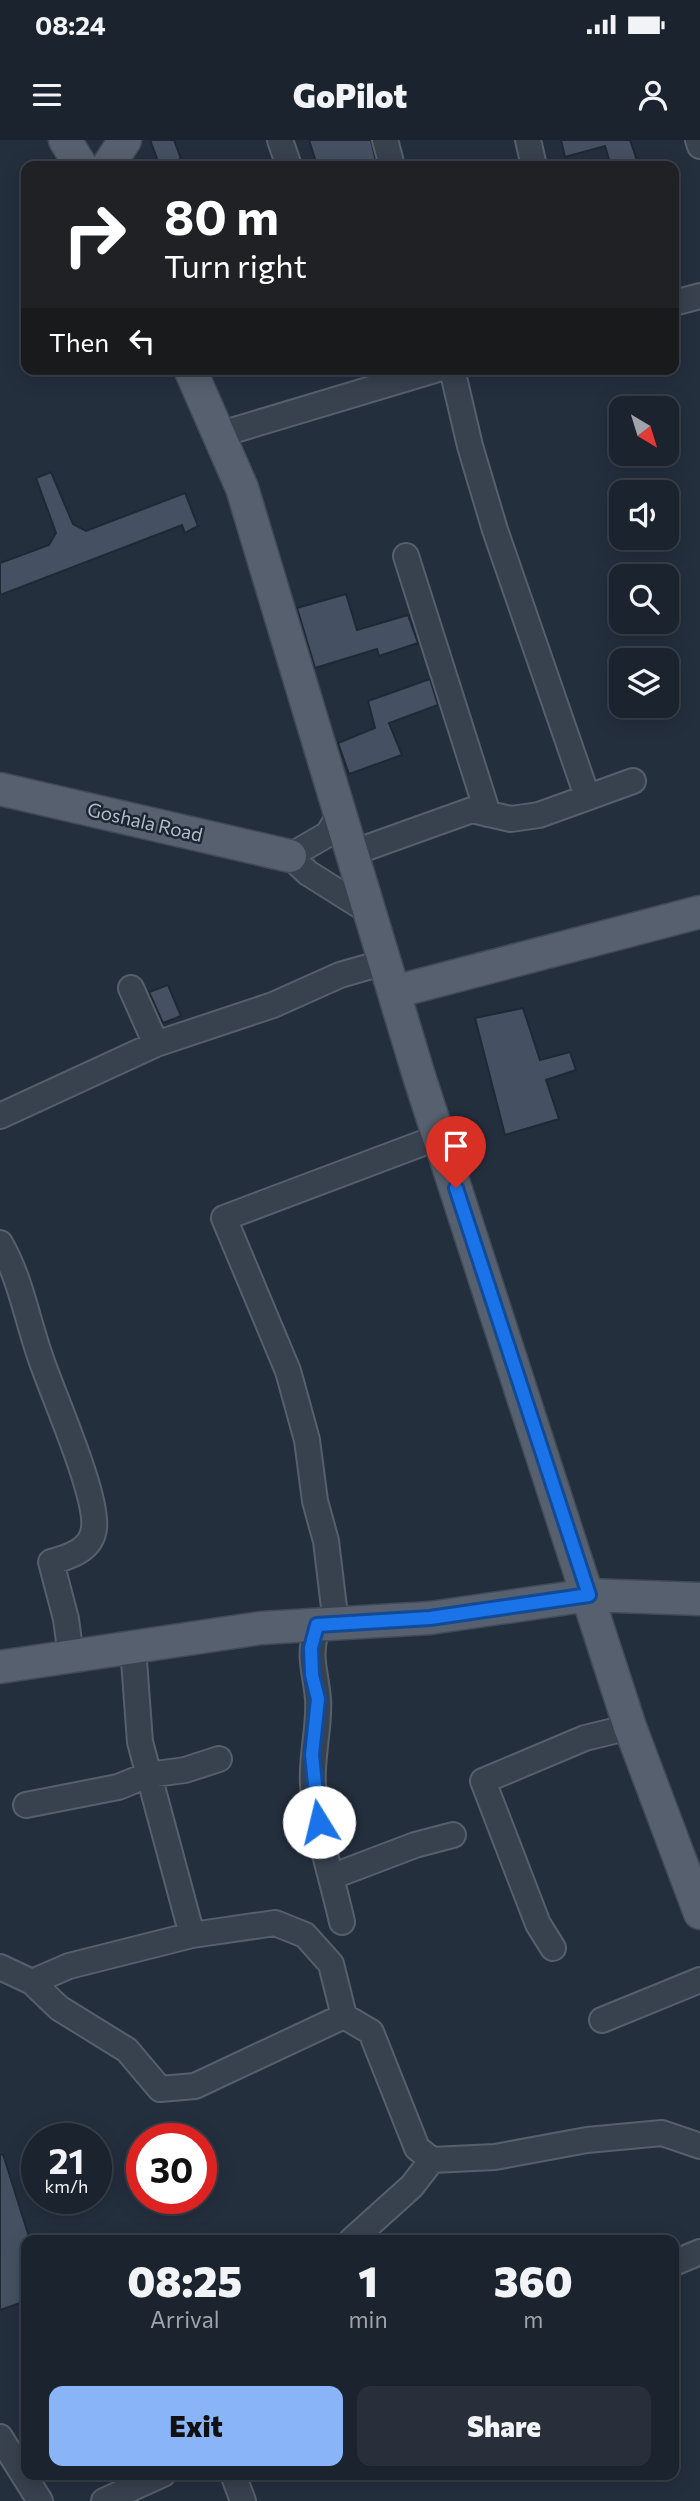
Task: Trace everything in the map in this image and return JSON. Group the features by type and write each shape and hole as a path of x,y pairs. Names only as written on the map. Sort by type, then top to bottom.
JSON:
{"main road":[{"path":"65,140 78,161"},
{"path":"111,161 125,140"},
{"path":"193,375 242,488 439,1137 630,1727 700,1913"},
{"name":"Goshala Road","path":"0,789 290,856"},
{"path":"394,992 700,912"},
{"path":"0,1667 261,1628 430,1618 589,1595 700,1599"}],"street":[{"path":"281,140 287,161"},
{"path":"385,140 391,161"},
{"path":"528,140 533,161"},
{"path":"698,140 700,146"},
{"path":"679,302 700,296"},
{"path":"218,435 418,375"},
{"path":"453,375 470,446 495,530 586,796"},
{"path":"406,556 488,814"},
{"path":"352,853 472,810 511,819 539,815 633,781"},
{"path":"340,814 328,834 290,856 308,873 370,912"},
{"path":"0,1116 156,1044 273,1005 340,975 385,962"},
{"path":"131,988 156,1044"},
{"path":"342,1922 313,1787 312,1755 318,1699 312,1675 311,1648 327,1625 326,1541 315,1501 307,1440 288,1371 224,1218 439,1137"},
{"path":"0,1243 13,1266 30,1327 89,1495 94,1528 87,1546 70,1557 51,1562 66,1619 71,1657"},
{"path":"132,1647 140,1742 192,1935"},
{"path":"553,1948 538,1924 483,1781 585,1738 630,1727"},
{"path":"26,1805 118,1787 148,1775 185,1770 219,1759"},
{"path":"331,1877 415,1845 453,1835"},
{"path":"32,1982 69,1966 192,1935 275,1923 306,1934 331,1964 344,2016 371,2032 417,2148 432,2160 495,2157 587,2140 662,2133 700,2146"},
{"path":"0,1967 32,1982 59,2008 127,2050 160,2089 195,2086 344,2016"},
{"path":"602,2020 700,1980"},
{"path":"358,2235 412,2186 432,2160"},
{"path":"679,2261 700,2252"},
{"path":"0,2437 21,2471"},
{"path":"27,2480 40,2501"},
{"path":"104,2501 150,2480"},
{"path":"235,2480 243,2501"}],"building":[{"path":"150,140 174,140 181,159 158,161"},
{"path":"309,140 371,140 376,161 338,161 316,161"},
{"path":"561,140 630,140 637,161 610,161 605,146 565,157"},
{"path":"51,472 73,524 86,531 185,493 198,526 185,533 182,525 0,595 0,563 49,545 56,533 36,478"},
{"path":"346,594 357,630 408,615 418,643 379,656 377,649 315,668 297,608"},
{"path":"430,679 438,705 389,723 402,755 349,774 338,743 375,728 368,701"},
{"path":"168,985 181,1016 163,1023 149,992"},
{"path":"523,1008 540,1060 570,1052 576,1070 546,1080 559,1119 505,1135 475,1018"},
{"path":"3,2154 28,2235 21,2235 21,2303 0,2310 0,2155"}],"route":[{"path":"319,1822 313,1787 312,1755 318,1699 312,1675 311,1648 317,1625 430,1618 589,1595 456,1188"}]}
